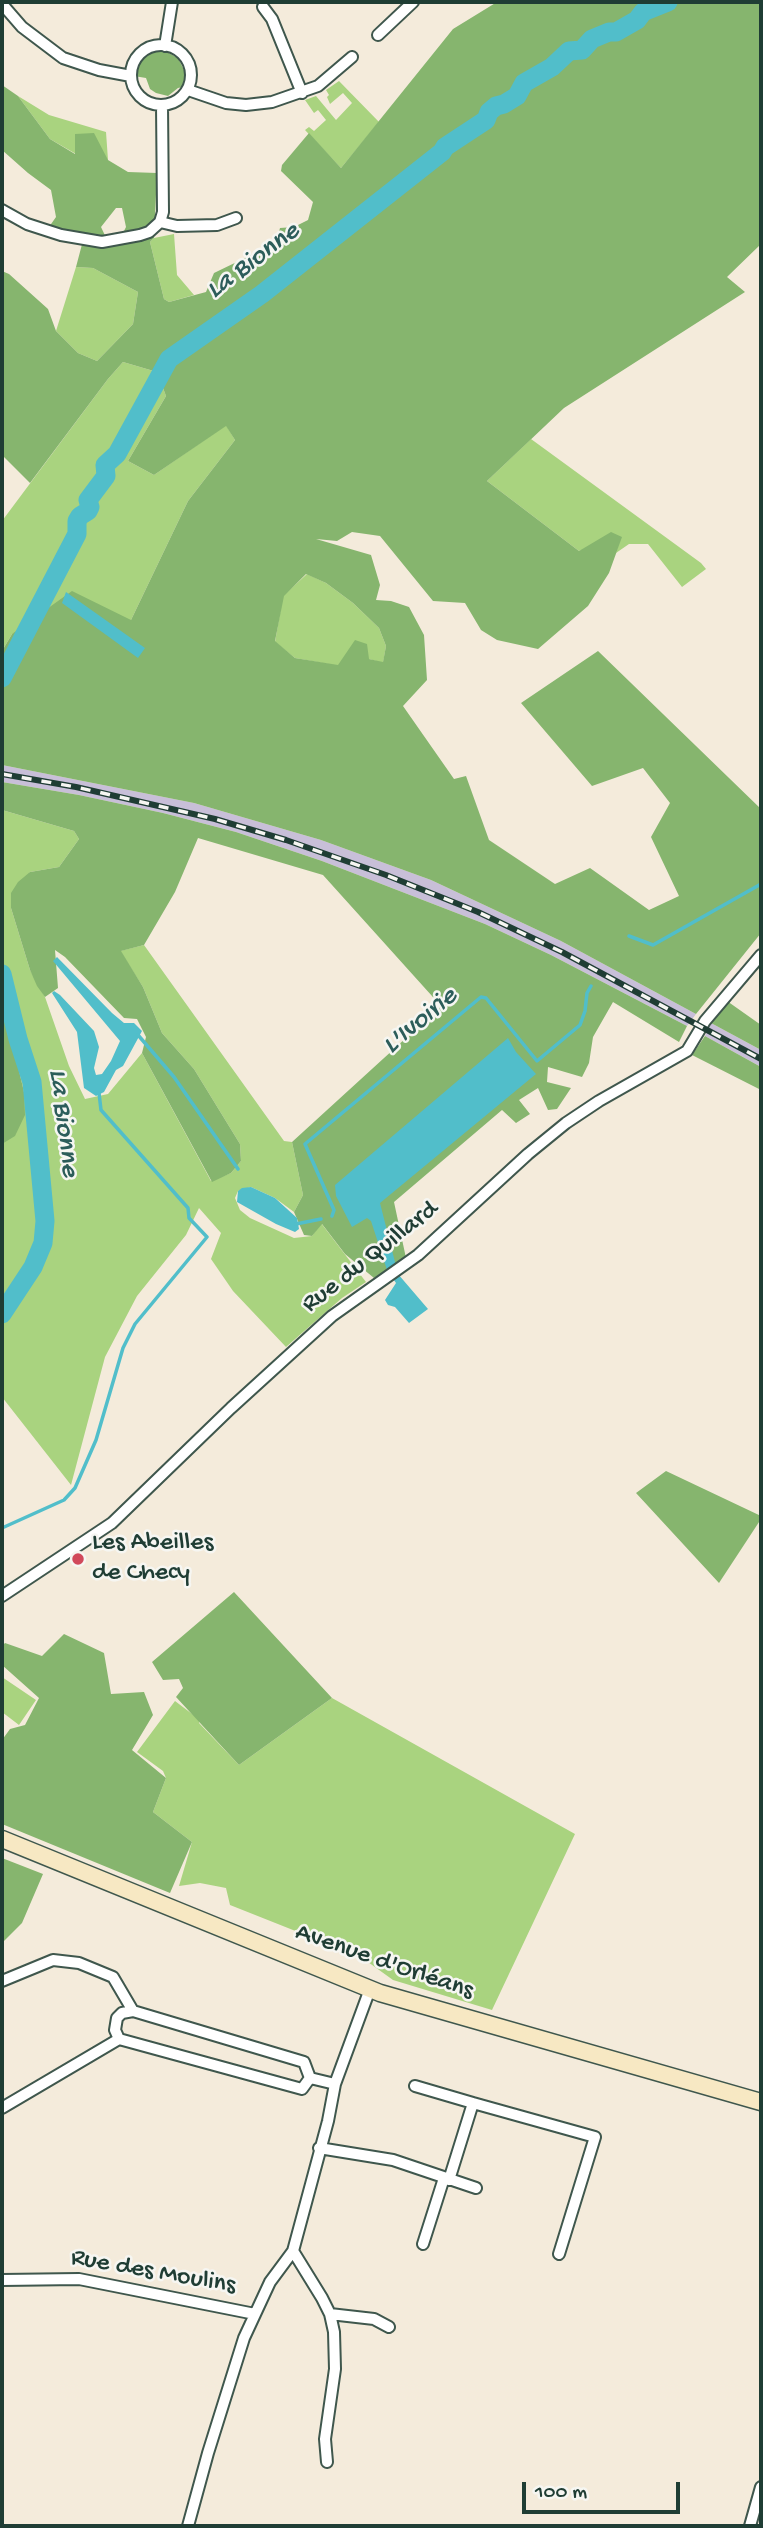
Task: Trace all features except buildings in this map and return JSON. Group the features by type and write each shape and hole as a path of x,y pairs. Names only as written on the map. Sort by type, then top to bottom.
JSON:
{"main road":[{"name":"Avenue d'Orléans","path":"2,1839 370,1989 761,2102"}],"street":[{"path":"165,46 172,2"},
{"path":"378,35 413,2"},
{"path":"7,5 22,27 63,58 99,70 131,76"},
{"path":"263,7 272,19 302,93"},
{"path":"157,46 165,46 183,54 188,62 191,80 188,90 178,99 162,105 145,100 138,93 131,76 132,68 141,54 157,46"},
{"path":"188,90 213,100 246,105 272,102 302,93 332,76 352,57"},
{"path":"2,209 27,224 102,242 149,232 160,222 163,212 162,105"},
{"path":"160,222 177,226 217,225 236,218"},
{"name":"Rue du Quillard","path":"2,1596 112,1523 332,1316 418,1255 528,1154 566,1123 687,1051 705,1021 761,955"},
{"path":"2,1981 53,1960 79,1963 113,1977 133,2011"},
{"path":"188,2526 244,2338 270,2282 293,2251 328,2121 335,2084 370,1989"},
{"path":"119,2039 115,2030 117,2018 122,2013 133,2011 304,2062 310,2078"},
{"path":"2,2108 119,2039 302,2089 310,2078"},
{"path":"310,2078 335,2084"},
{"path":"415,2085 595,2137 559,2254"},
{"path":"423,2244 473,2103"},
{"path":"319,2148 393,2160 476,2188"},
{"path":"293,2251 330,2314 334,2332 335,2369 324,2439 327,2462"},
{"name":"Rue des Moulins","path":"2,2280 79,2279 255,2314"},
{"path":"330,2314 374,2319 388,2327"},
{"path":"750,2526 761,2487"}],"shaded area":[{"path":"2,765 194,803 321,840 431,880 561,941 696,1014 687,1026 485,924 322,861 236,832 163,813 2,782"},
{"path":"711,1023 761,1050 761,1067 705,1036"}],"green space":[{"path":"497,2 761,2 761,244 727,277 745,292 564,408 487,481 579,551 611,532 622,537 609,573 588,606 538,649 497,640 481,630 465,603 433,601 380,536 352,532 337,541 316,539 371,555 380,585 376,600 391,601 409,607 424,635 427,680 403,706 454,779 466,776 489,840 555,884 590,868 649,910 679,896 651,837 670,803 643,768 592,786 521,703 598,651 761,809 761,933 696,1014 561,941 431,880 321,840 194,803 2,765 2,651 12,634 72,591 131,620 188,501 235,440 226,426 154,475 128,461 166,396 157,372 123,362 30,483 2,455 2,271 9,274 48,309 56,331 78,353 97,361 133,324 138,292 93,268 76,267 85,233 49,227 56,217 51,190 2,150 2,85 18,96 50,139 75,154 75,134 94,133 108,160 128,172 157,173 154,238 150,242 164,299 169,302 206,292 214,273 276,243 280,228 294,227 308,220 313,202 281,171 282,165 309,133 341,168 453,29","holes":["116,208 122,208 126,227 122,235 109,244 101,227","306,574 326,583 353,603 379,628 386,646 383,662 369,659 367,644 355,640 338,665 295,658 275,641 284,596"]},
{"path":"163,50 178,58 186,74 183,87 168,96 150,89 146,78 134,76 140,60 146,54"},
{"path":"339,81 379,122 341,168 305,130 309,127 314,131 326,120 318,110 314,113 305,100 316,96 336,120 352,103 343,93 330,104 326,90"},
{"path":"18,96 49,115 106,132 108,160 76,154 50,139"},
{"path":"174,234 177,275 194,295 169,302 164,299 150,242 154,238"},
{"path":"76,267 93,268 138,292 133,324 97,361 78,353 56,331"},
{"path":"123,362 157,372 166,396 128,461 154,475 226,425 235,440 188,501 131,620 12,634 2,651 2,521"},
{"path":"531,439 706,569 682,587 648,544 629,544 616,553 621,537 579,551 487,481"},
{"path":"307,574 326,583 353,603 379,628 386,646 383,663 369,659 339,666 295,658 275,642 283,596"},
{"path":"2,782 163,813 236,832 322,861 485,924 687,1026 679,1042 613,1002 593,1037 589,1063 582,1077 548,1067 547,1082 571,1088 557,1109 548,1110 538,1088 519,1100 530,1114 516,1123 502,1110 394,1202 406,1258 374,1278 345,1254 322,1224 312,1236 304,1235 294,1212 303,1195 292,1142 441,1006 323,875 198,838 175,892 144,945 121,951 143,987 162,1033 194,1069 240,1144 241,1161 231,1173 212,1182 142,1053 146,1037 137,1019 124,1018 55,950 58,988 45,997 37,986 11,908 11,893 18,882 30,872 59,867 79,839 74,831 2,810"},
{"path":"2,810 74,831 79,839 59,867 30,872 11,908 30,970 45,997 69,1066 85,1099 108,1094 142,1053 211,1181 231,1173 241,1161 240,1144 194,1069 162,1033 143,987 120,951 144,945 284,1141 292,1142 303,1195 294,1212 275,1198 251,1187 238,1191 235,1198 240,1210 250,1218 294,1238 312,1236 321,1223 366,1282 342,1298 286,1347 233,1291 211,1259 221,1233 199,1208 186,1235 137,1296 105,1357 71,1485 2,1397 2,1095 24,1092 2,998"},
{"path":"2,998 24,1092 25,1115 15,1136 2,1144"},
{"path":"727,1001 761,1025 761,1050 711,1023"},
{"path":"705,1036 761,1067 761,1090 692,1055"},
{"path":"666,1471 761,1516 719,1583 636,1493"},
{"path":"234,1592 332,1698 239,1765 176,1697 183,1688 179,1679 163,1680 152,1662"},
{"path":"64,1634 104,1653 111,1694 144,1692 153,1715 132,1750 166,1778 153,1812 192,1842 170,1893 2,1824 2,1740 10,1729 25,1725 39,1698 2,1665 2,1646 5,1643 42,1656"},
{"path":"2,1677 36,1700 19,1725 2,1712"},
{"path":"332,1698 575,1834 492,2010 393,1980 361,1957 230,1905 226,1888 200,1883 179,1886 192,1842 153,1812 166,1778 163,1771 137,1752 175,1701 200,1720 199,1723 239,1765"},
{"path":"2,1858 43,1874 22,1923 2,1943"}],"water":[{"path":"66,592 145,648 138,658 62,603"},
{"path":"57,957 112,1013 124,1023 134,1023 142,1031 123,1066 116,1070 104,1092 96,1096 84,1088 77,1032 52,993 54,991 60,995 94,1031 99,1047 94,1068 96,1075 102,1074 120,1041 53,961"},
{"path":"508,1038 516,1052 536,1074 380,1203 398,1274 428,1309 409,1323 385,1300 396,1283 387,1270 371,1221 367,1218 352,1227 336,1196 335,1185"},
{"path":"251,1187 275,1198 297,1218 299,1229 295,1232 276,1224 237,1202 238,1191"}],"waterway":[{"name":"La Bionne","path":"2,678 77,534 77,521 88,511 88,500 106,476 105,465 117,454 169,359 262,294 445,147 486,120 489,112 496,106 517,96 524,83 552,67 569,51 582,50 592,39 616,32 637,20 643,12 668,2"},
{"name":"L'Ivoirie","path":"629,936 653,945 761,884"},
{"name":"La Bionne","path":"2,974 32,1082 45,1221 43,1243 33,1267 2,1314"},
{"name":"L'Ivoirie","path":"332,1216 334,1210 305,1144 481,997 486,998 537,1061 580,1025 591,986"},
{"path":"138,1035 174,1077 238,1169"},
{"name":"L'Ivoirie","path":"2,1528 64,1500 75,1488 96,1440 123,1348 135,1324 207,1237 189,1218 188,1208 101,1110 99,1093"},
{"name":"L'Ivoirie","path":"296,1224 321,1219"}],"railway":[{"path":"2,774 76,787 215,819 286,840 386,875 478,912 562,952 761,1059"}],"place":[{"name":"Les Abeilles de Checy","path":"78,1559"}]}
